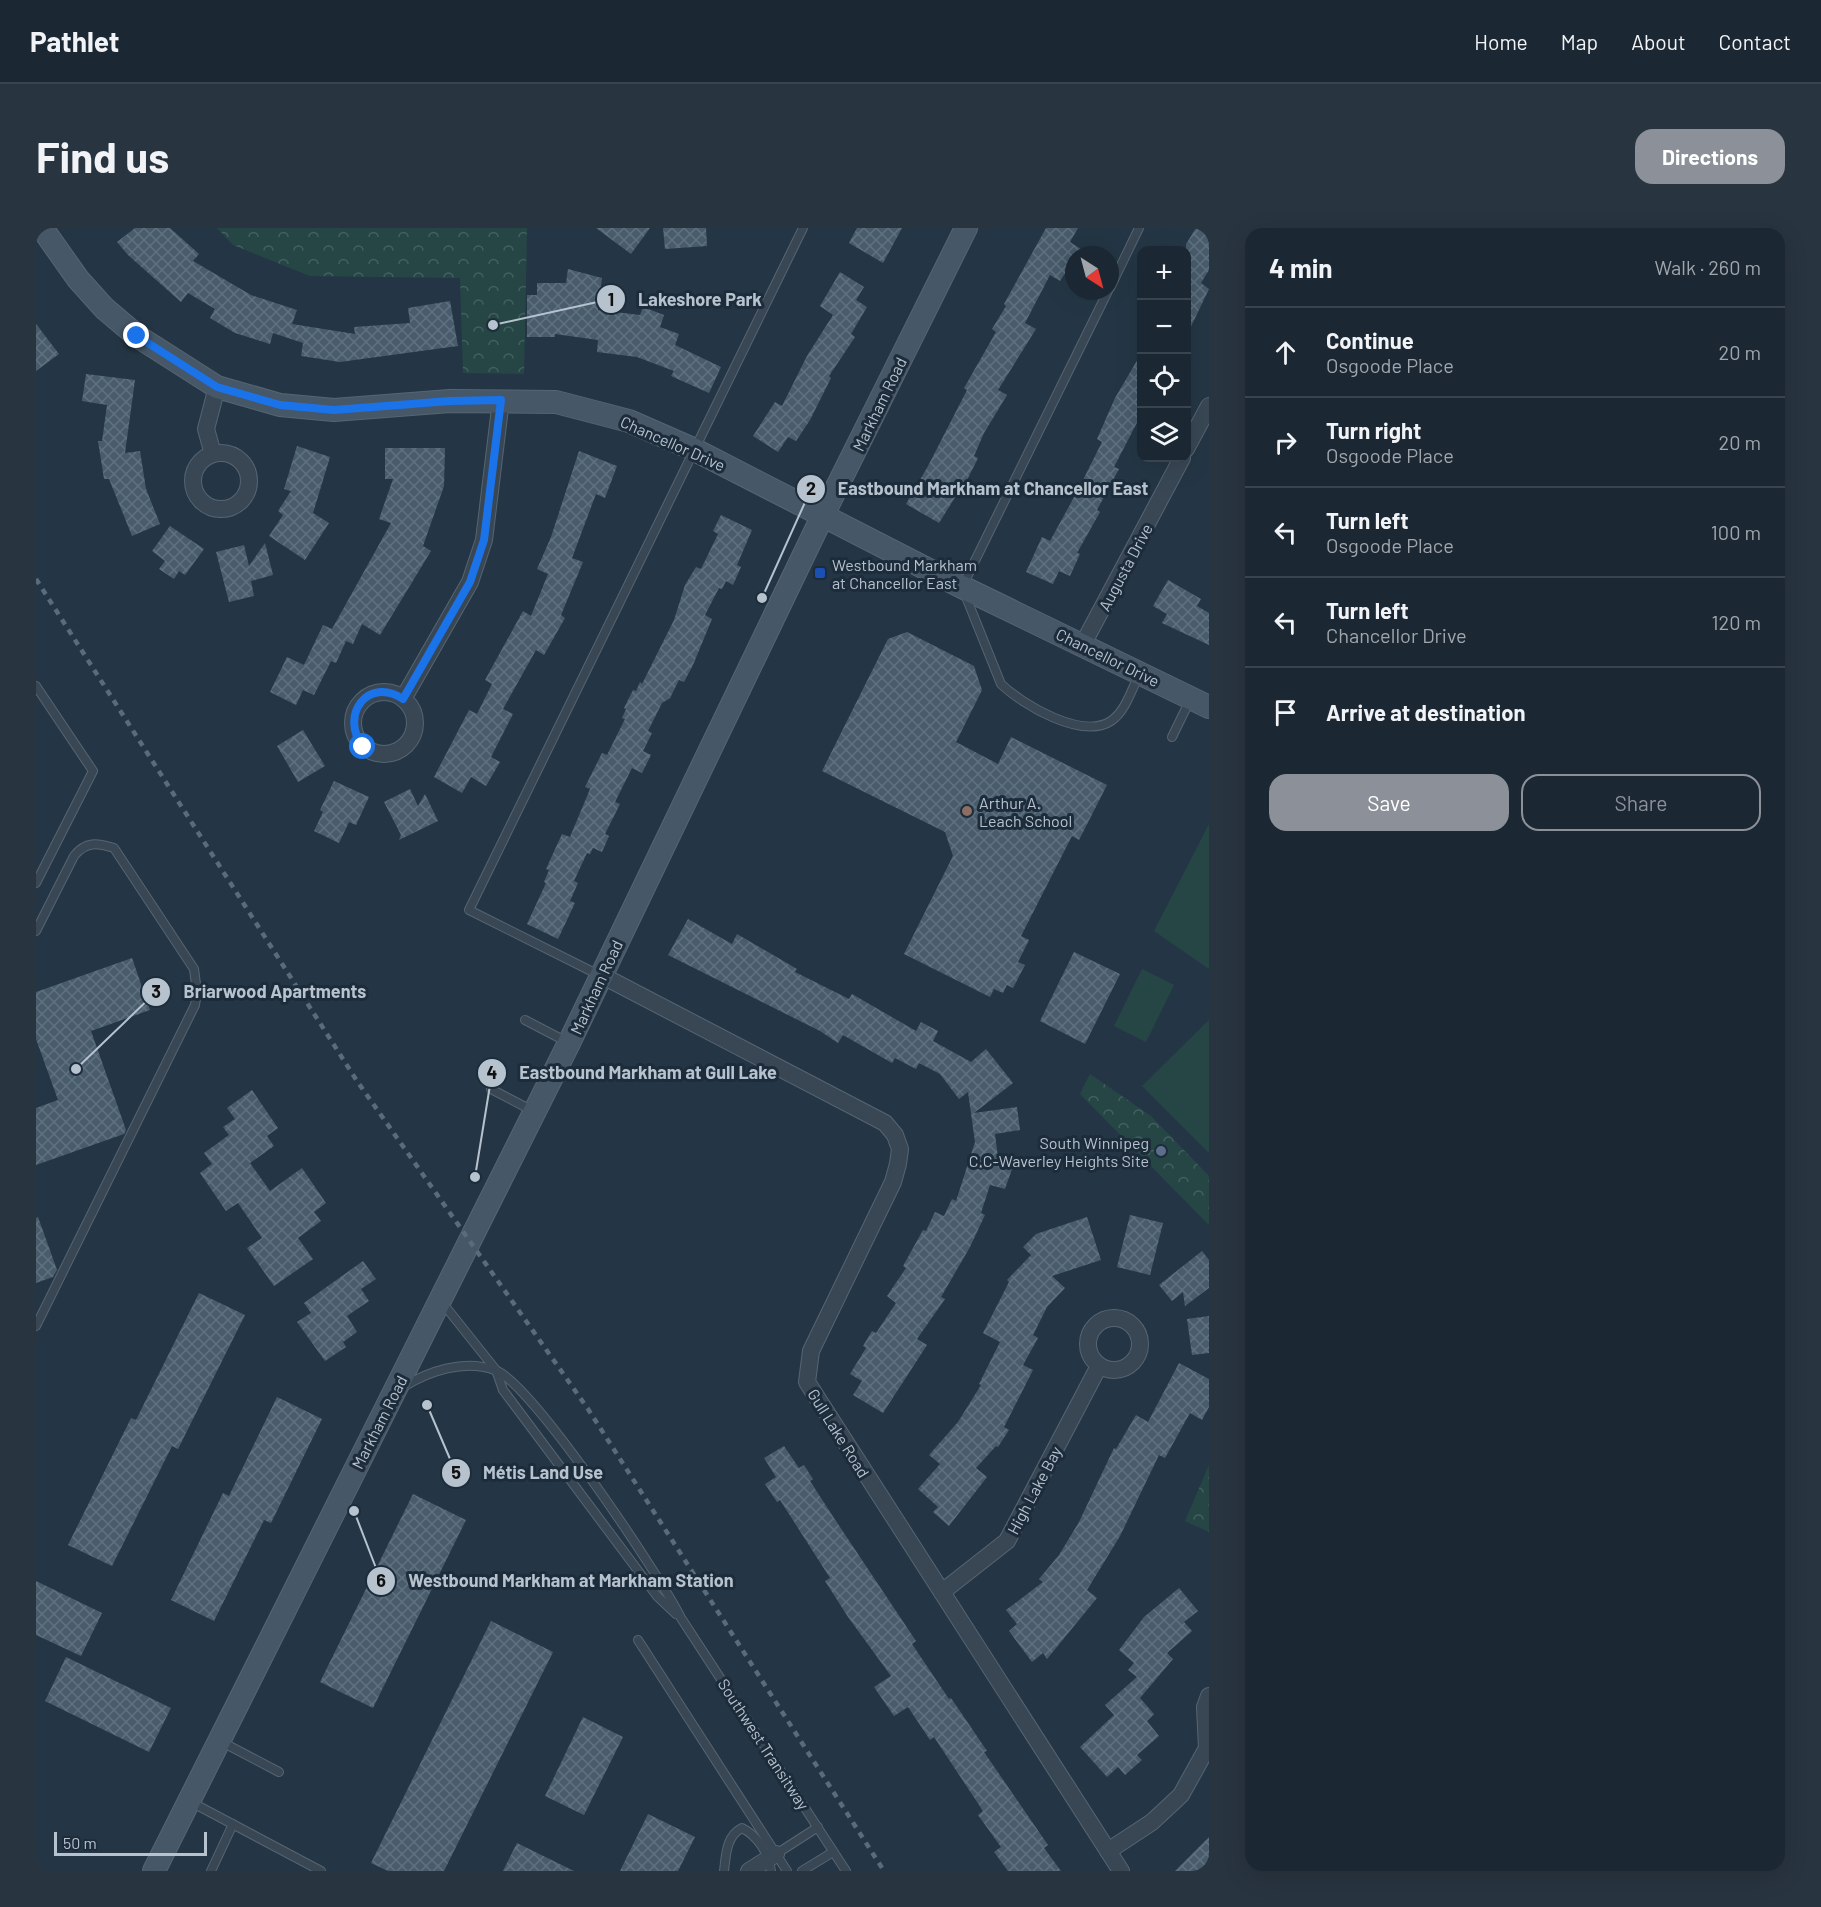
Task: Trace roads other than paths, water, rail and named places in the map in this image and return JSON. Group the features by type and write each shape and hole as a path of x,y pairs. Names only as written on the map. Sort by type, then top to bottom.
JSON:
{"street":[{"name":"Chancellor Drive","path":"42,228 78,279 104,308 137,336 217,387 280,405 334,410 450,401 556,402 629,421 693,449 962,587 1200,702"},
{"name":"Markham Road","path":"154,1871 569,1043 823,515 966,228"},
{"path":"213,454 206,429 217,387"},
{"path":"403,699 470,582 484,540 501,400"},
{"path":"1191,441 1207,413"},
{"name":"Augusta Drive","path":"1083,645 1180,462"},
{"name":"Gull Lake Road","path":"600,975 885,1123 895,1135 900,1149 892,1182 811,1351 807,1382 1121,1871"},
{"name":"High Lake Bay","path":"942,1592 1007,1541 1100,1366"},
{"path":"1108,1851 1152,1822 1181,1795 1208,1747 1205,1707 1209,1696"},
{"path":"749,1871 772,1861"}],"lane":[{"path":"600,975 469,910 803,228"},
{"path":"1119,269 1139,228"},
{"path":"1104,300 962,587 1002,684 1013,695 1076,727 1094,728 1110,721 1120,712 1140,673"},
{"path":"36,686 93,771 36,883"},
{"path":"1172,737 1200,702"},
{"path":"36,931 74,856 82,846 91,844 114,848 194,969 197,992 195,1005 36,1326"},
{"path":"525,1020 569,1043"},
{"path":"490,1089 534,1111"},
{"name":"Southwest Transitway","path":"440,1301 496,1370 513,1381 563,1443 645,1557 667,1590 681,1618 846,1871"},
{"path":"394,1392 434,1370 463,1367 496,1370"},
{"name":"Southwest Transitway","path":"496,1370 503,1390 657,1596 681,1618"},
{"path":"638,1640 772,1861"},
{"path":"219,1741 279,1772"},
{"path":"189,1801 321,1871"},
{"path":"211,1871 233,1824"},
{"path":"772,1861 818,1827"},
{"path":"724,1871 727,1846 735,1832 742,1828 750,1832 772,1861 787,1871"},
{"path":"802,1871 833,1852"}],"railway":[{"path":"36,579 357,1081 588,1409 884,1871"}],"place":[{"name":"Lakeshore Park","path":"493,325"},
{"name":"Westbound Markham at Chancellor East","path":"820,573"},
{"name":"Eastbound Markham at Chancellor East","path":"762,598"},
{"name":"Arthur A. Leach School","path":"967,811"},
{"name":"Briarwood Apartments","path":"76,1069"},
{"name":"South Winnipeg C.C-Waverley Heights Site","path":"1161,1151"},
{"name":"Eastbound Markham at Gull Lake","path":"475,1177"},
{"name":"Métis Land Use","path":"427,1405"},
{"name":"Westbound Markham at Markham Station","path":"354,1511"}]}
